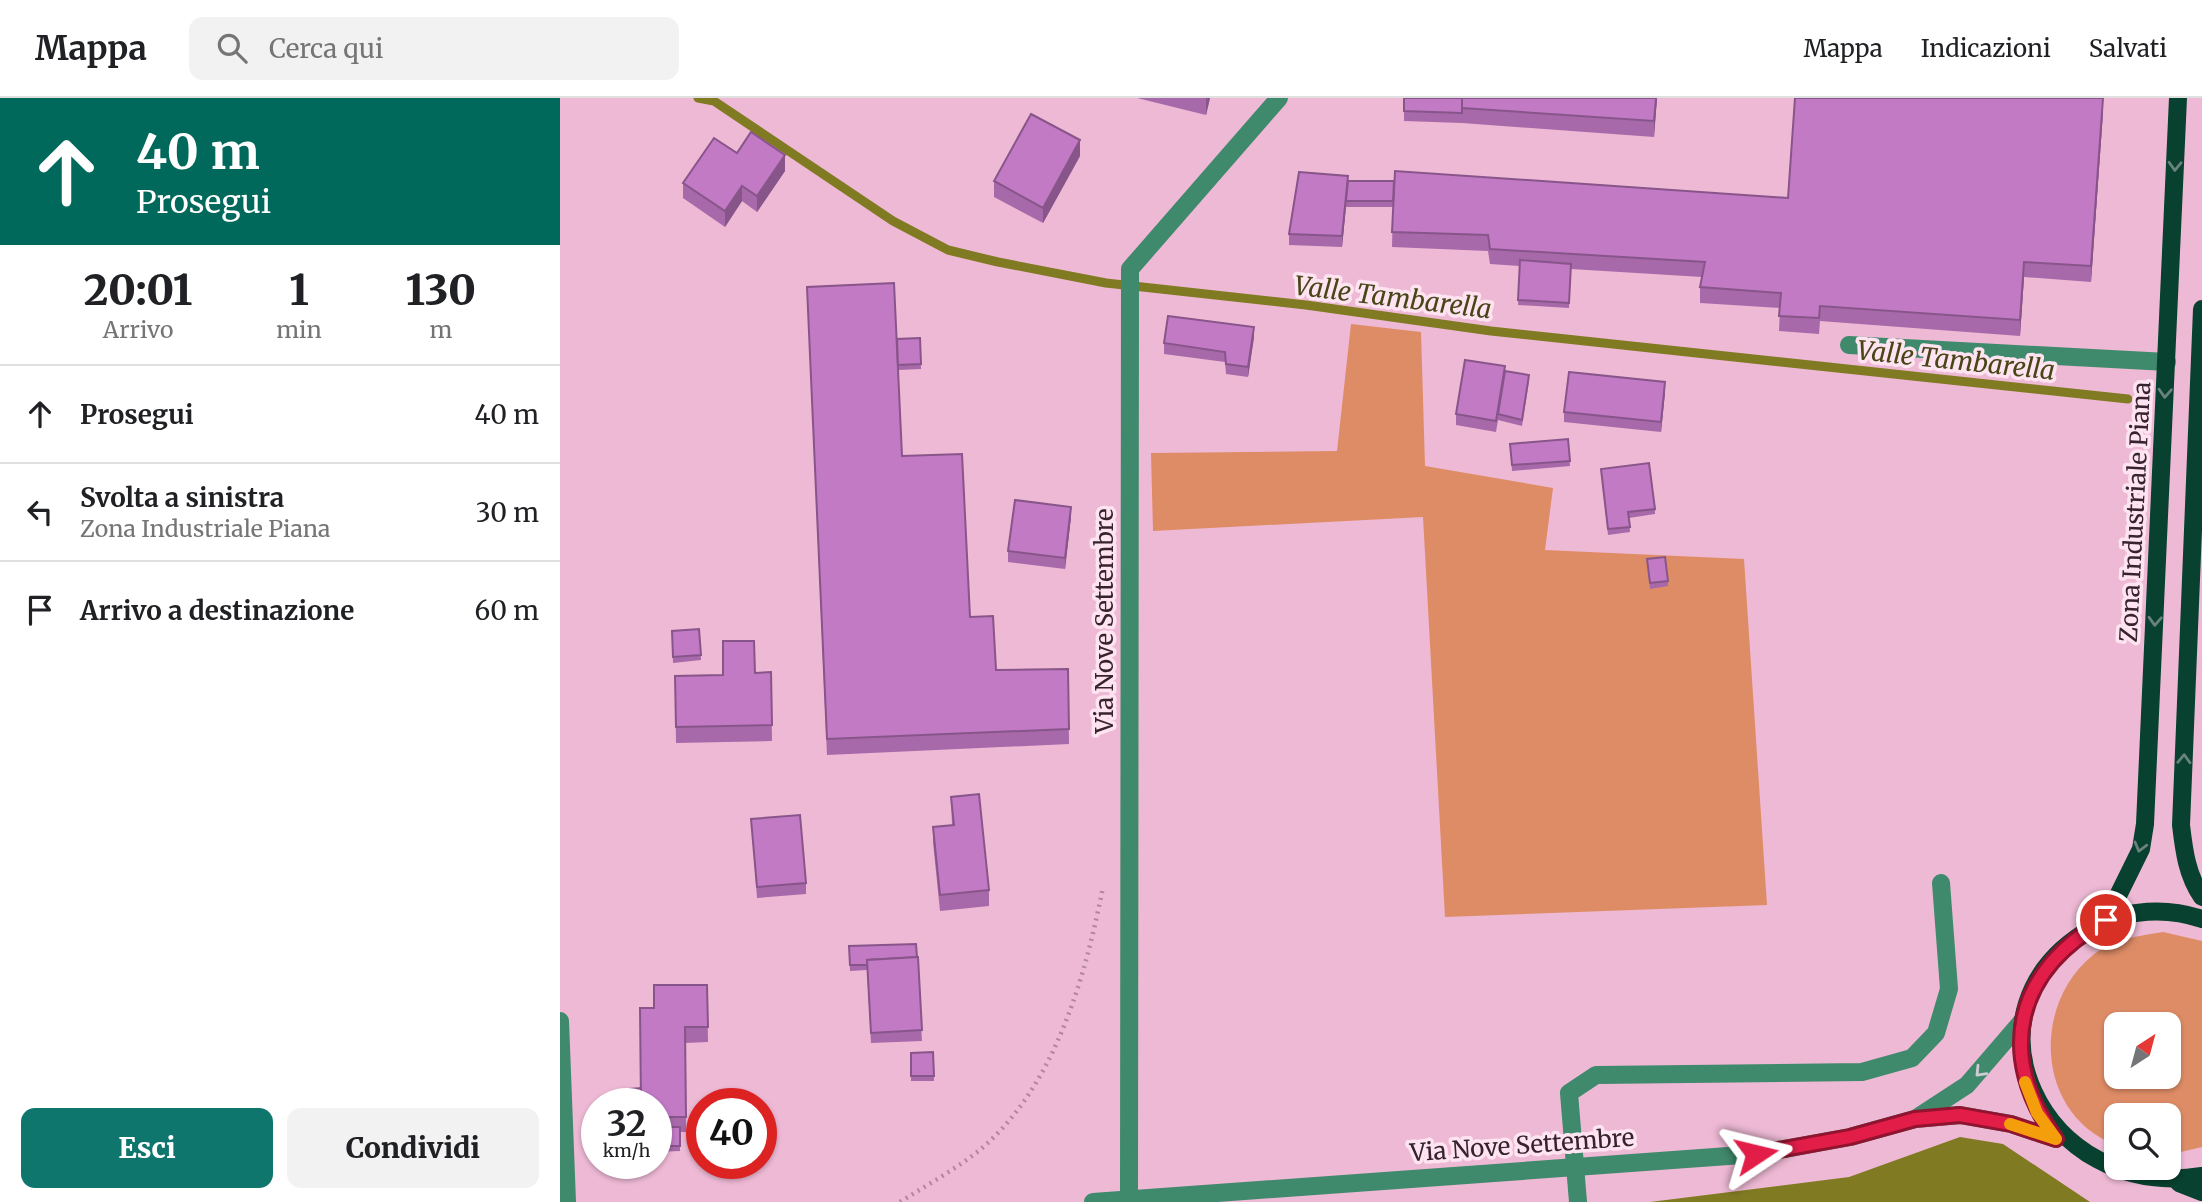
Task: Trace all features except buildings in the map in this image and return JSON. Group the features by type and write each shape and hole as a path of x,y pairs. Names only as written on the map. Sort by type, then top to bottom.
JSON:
{"main road":[{"name":"Zona Industriale Piana","path":"2106,920 2141,849 2145,824 2178,98"},
{"path":"2202,309 2195,644 2181,825 2184,854 2194,885 2202,897"},
{"path":"2202,919 2185,913 2145,911 2106,920 2077,936 2052,960 2034,988 2023,1020 2020,1051 2025,1083 2037,1113 2056,1139 2081,1161 2112,1177 2145,1184 2179,1183 2202,1176"},
{"path":"2179,1183 2202,1192"}],"street":[{"name":"Via Nove Settembre","path":"1129,1199 1130,269 1279,98"},
{"path":"1849,345 2167,362"},
{"path":"1578,1202 1569,1093 1596,1075 1863,1072 1912,1058 1936,1033 1949,989 1941,883"},
{"path":"1915,1119 1967,1085 2023,1020"},
{"path":"560,1021 567,1202"},
{"path":"1915,1119 1960,1115 2011,1124 2056,1139"},
{"name":"Via Nove Settembre","path":"1093,1202 1756,1154 1850,1137 1915,1119"}],"path":[{"path":"900,1202 981,1149 1006,1124 1030,1089 1051,1053 1081,986 1104,884"}],"shaded area":[{"path":"1351,324 1421,332 1425,466 1553,488 1545,550 1744,559 1767,905 1445,917 1423,517 1153,531 1151,453 1337,451"},
{"path":"2163,932 2202,941 2202,1147 2181,1152 2181,1103 2104,1103 2104,1138 2090,1130 2070,1110 2057,1085 2051,1058 2052,1029 2059,1002 2073,976 2093,955 2126,939"},
{"path":"1960,1137 2003,1144 2090,1202 1650,1202 1849,1177"}],"waterway":[{"name":"Valle Tambarella","path":"698,98 714,101 893,221 948,250 998,262 1106,283 1306,305 1491,331 2128,399"}],"slow traffic":[{"path":"2010,1124 2056,1139 2037,1113 2025,1082"}],"route":[{"path":"1756,1154 1850,1137 1915,1119 1960,1115 2011,1124 2056,1139 2037,1113 2025,1083 2020,1051 2023,1020 2034,988 2052,960 2077,936 2106,920"}]}
